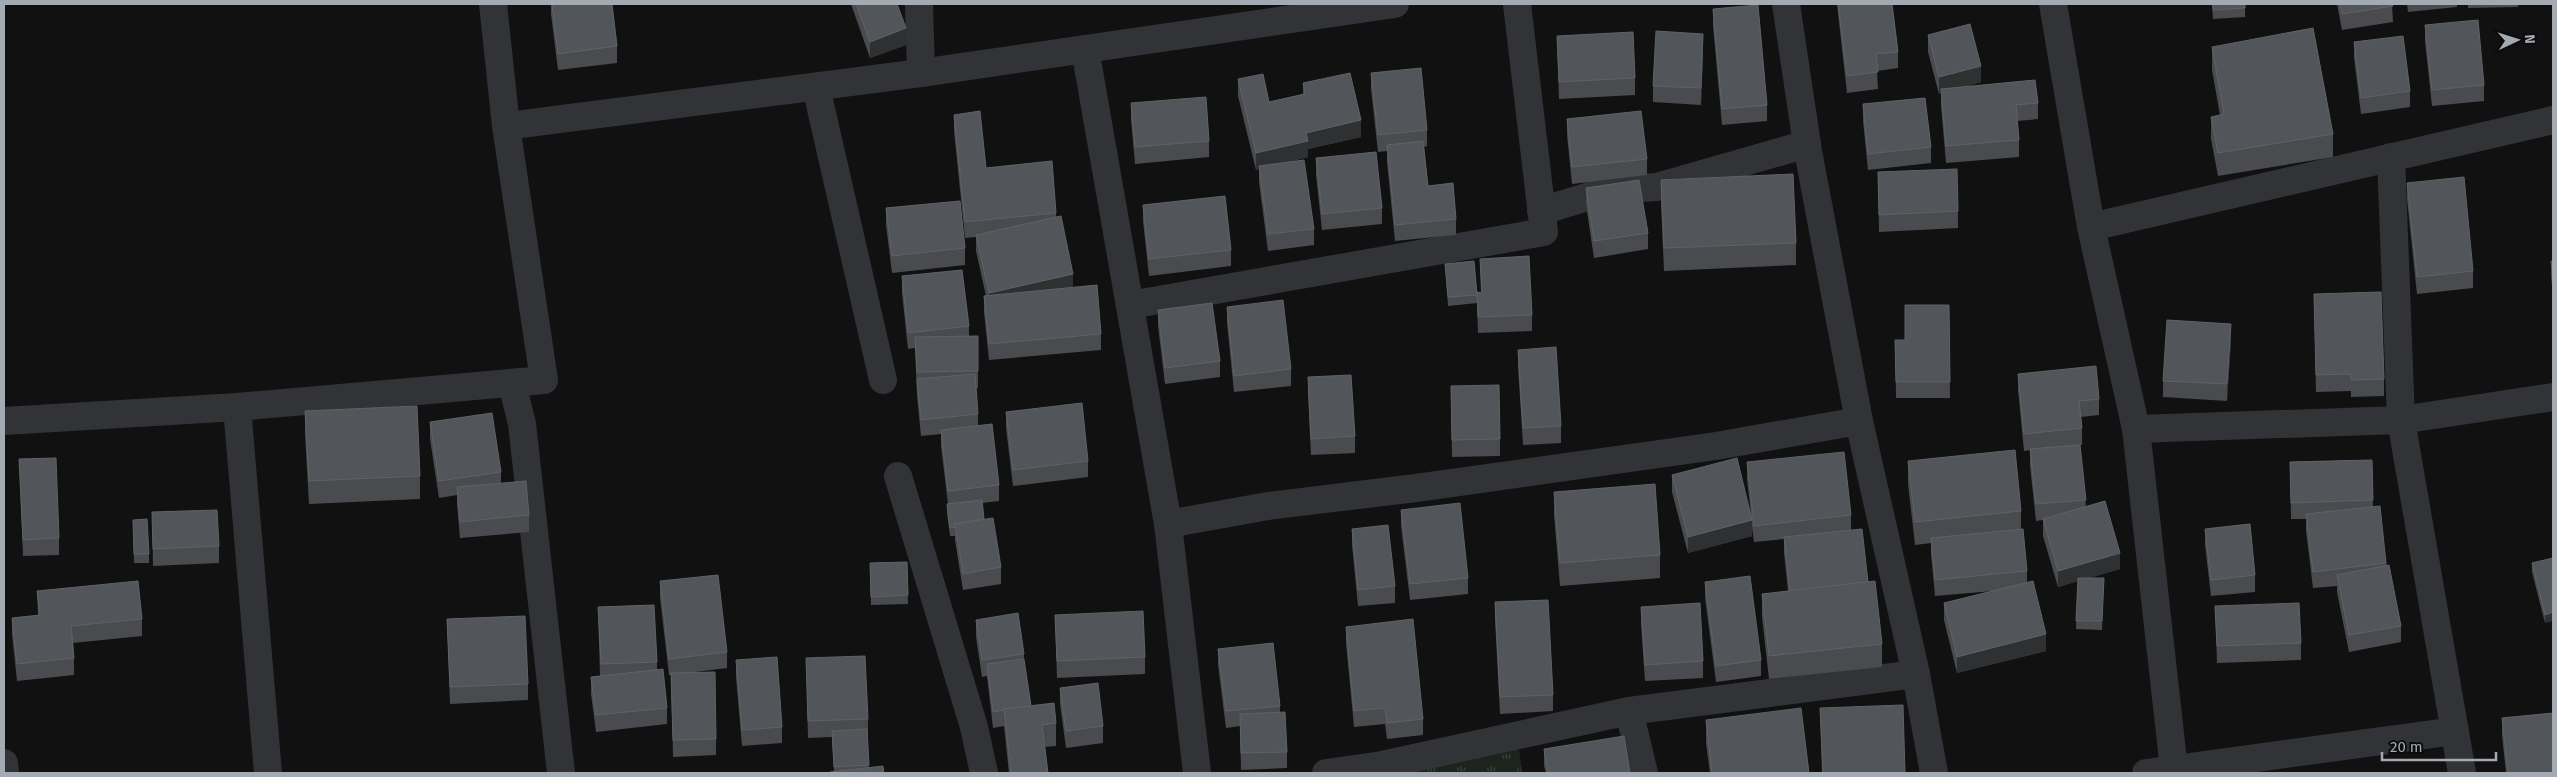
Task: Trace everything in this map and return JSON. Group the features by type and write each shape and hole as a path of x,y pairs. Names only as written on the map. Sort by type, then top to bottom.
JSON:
{"street":[{"path":"4,421 237,407 544,380 506,126 493,4"},
{"path":"919,4 921,73"},
{"path":"506,126 921,73 1395,4"},
{"path":"1130,304 1544,232 1517,4"},
{"path":"1786,4 1807,144 1859,421 1916,674 1934,773"},
{"path":"2053,4 2091,227 2136,429 2174,769"},
{"path":"1085,49 1168,524 1197,773"},
{"path":"816,87 883,380"},
{"path":"2091,227 2553,120"},
{"path":"1542,211 1610,190 1657,187 1807,144"},
{"path":"2391,157 2401,420 2462,773"},
{"path":"512,383 522,424 561,773"},
{"path":"2136,429 2401,420 2553,398"},
{"path":"237,407 268,773"},
{"path":"1168,524 1268,506 1416,488 1716,446 1859,421"},
{"path":"898,476 974,728 984,773"},
{"path":"1326,773 1382,765 1629,711 1916,674"},
{"path":"1629,711 1644,773"},
{"path":"2146,773 2455,731"},
{"path":"4,763 5,773"}],"green space":[{"path":"1519,749 1522,773 1405,773"}],"building":[{"path":"552,4 612,4 617,46 558,54"},
{"path":"856,4 897,4 906,28 870,42"},
{"path":"1838,4 1892,4 1898,52 1876,54 1878,72 1847,76"},
{"path":"2213,4 2245,4 2245,8 2213,10"},
{"path":"2340,4 2392,4 2393,6 2342,14"},
{"path":"1758,5 1767,105 1722,109 1713,9"},
{"path":"2478,20 2484,85 2432,90 2425,25"},
{"path":"1970,24 1981,66 1939,77 1928,35"},
{"path":"2313,28 2333,134 2218,153 2211,117 2224,114 2212,47"},
{"path":"1656,31 1703,34 1701,88 1653,86"},
{"path":"1633,32 1635,78 1559,82 1557,36"},
{"path":"2403,36 2410,91 2361,98 2354,42"},
{"path":"1421,68 1427,130 1378,135 1371,73"},
{"path":"1350,73 1361,120 1306,133 1308,141 1256,153 1238,79 1263,74 1269,102 1305,94 1303,83"},
{"path":"2035,80 2038,103 2016,105 2019,140 1946,146 1941,89"},
{"path":"1206,97 1209,141 1135,147 1131,103"},
{"path":"1925,98 1931,147 1868,154 1863,104"},
{"path":"980,111 986,168 1052,161 1056,213 965,222 954,115"},
{"path":"1641,111 1647,159 1572,167 1567,119"},
{"path":"1423,141 1428,186 1453,183 1456,219 1395,225 1387,145"},
{"path":"1376,152 1382,208 1322,214 1316,158"},
{"path":"1304,160 1314,229 1268,234 1259,166"},
{"path":"1957,169 1958,211 1879,215 1878,172"},
{"path":"1793,174 1796,243 1664,248 1661,180"},
{"path":"2464,177 2473,271 2417,277 2407,183"},
{"path":"1639,180 1648,233 1594,241 1586,188"},
{"path":"1225,196 1231,250 1149,259 1143,205"},
{"path":"960,201 965,248 892,256 886,208"},
{"path":"1061,216 1073,274 989,293 976,235"},
{"path":"1529,256 1532,315 1478,317 1477,292 1482,293 1480,259"},
{"path":"1474,261 1477,295 1448,297 1445,264"},
{"path":"2551,261 2553,261 2553,278"},
{"path":"962,270 969,326 908,333 902,276"},
{"path":"1097,285 1101,334 989,344 984,296"},
{"path":"2381,292 2384,379 2351,380 2351,374 2316,375 2314,294"},
{"path":"1283,300 1291,369 1234,376 1227,307"},
{"path":"1212,303 1220,361 1165,368 1158,310"},
{"path":"1905,305 1949,305 1950,382 1896,382 1895,340 1905,340"},
{"path":"2167,320 2231,324 2227,384 2163,381"},
{"path":"978,336 978,371 917,372 915,337"},
{"path":"1556,347 1561,426 1523,428 1518,350"},
{"path":"2096,366 2099,399 2079,401 2082,428 2024,434 2018,374"},
{"path":"975,374 978,414 921,420 917,379"},
{"path":"1351,375 1355,436 1311,439 1308,377"},
{"path":"1499,385 1500,439 1452,440 1451,386"},
{"path":"1082,403 1088,461 1013,470 1006,412"},
{"path":"417,406 420,476 309,481 305,411"},
{"path":"492,413 501,472 439,481 430,422"},
{"path":"992,424 999,485 948,491 941,430"},
{"path":"2080,445 2086,500 2036,504 2030,449"},
{"path":"2015,450 2021,511 1915,522 1908,461"},
{"path":"1844,452 1851,515 1754,526 1747,462"},
{"path":"56,458 59,538 23,540 19,459"},
{"path":"1737,458 1752,520 1688,537 1672,475"},
{"path":"2372,460 2373,500 2291,503 2290,462"},
{"path":"526,481 529,515 460,522 457,487"},
{"path":"1655,484 1660,555 1560,563 1554,492"},
{"path":"982,500 984,519 955,524 955,527 950,528 947,504"},
{"path":"2105,501 2120,553 2058,571 2043,519"},
{"path":"1460,503 1468,578 1410,584 1401,510"},
{"path":"2380,506 2386,563 2313,572 2306,514"},
{"path":"217,510 219,546 153,549 152,512"},
{"path":"993,518 1001,567 963,574 955,524"},
{"path":"147,519 149,554 134,554 133,520"},
{"path":"2250,524 2255,575 2211,580 2205,529"},
{"path":"1388,525 1395,586 1358,590 1352,529"},
{"path":"1862,529 1868,582 1790,591 1784,537"},
{"path":"2023,529 2027,571 1935,580 1931,538"},
{"path":"2553,558 2553,612 2545,615 2532,563"},
{"path":"907,562 908,595 871,597 870,563"},
{"path":"2389,565 2401,626 2349,635 2337,575"},
{"path":"718,575 727,652 669,659 660,581"},
{"path":"1750,576 1761,660 1716,666 1705,582"},
{"path":"2078,578 2104,578 2102,621 2076,621"},
{"path":"138,581 142,619 71,626 74,658 17,664 12,618 40,615 37,591"},
{"path":"1875,581 1882,644 1769,656 1762,594"},
{"path":"2033,581 2046,634 1957,657 1944,603"},
{"path":"1548,600 1553,695 1500,697 1495,602"},
{"path":"1700,603 1703,661 1645,665 1641,607"},
{"path":"2299,603 2301,643 2217,646 2215,606"},
{"path":"654,605 657,662 601,664 598,607"},
{"path":"1143,611 1145,657 1057,661 1055,615"},
{"path":"1018,613 1024,654 982,660 976,620"},
{"path":"525,616 528,684 450,687 447,619"},
{"path":"1413,619 1423,719 1387,723 1385,708 1354,711 1346,627"},
{"path":"1273,643 1280,706 1226,711 1218,649"},
{"path":"865,656 868,719 808,721 806,658"},
{"path":"777,657 782,727 742,730 736,660"},
{"path":"1024,659 1031,706 993,712 987,664"},
{"path":"663,669 667,708 596,715 591,677"},
{"path":"715,672 716,739 673,740 671,673"},
{"path":"1098,683 1103,726 1066,731 1060,688"},
{"path":"1054,703 1056,723 1042,725 1048,773 1011,773 1004,709"},
{"path":"1903,705 1905,773 1823,773 1820,708"},
{"path":"1801,708 1809,773 1712,773 1706,720"},
{"path":"1285,712 1287,752 1241,753 1240,714"},
{"path":"2553,713 2553,773 2508,773 2502,718"},
{"path":"867,729 869,765 834,767 832,731"},
{"path":"1624,736 1630,773 1548,773 1544,749"},
{"path":"883,766 884,773 830,773 830,772"}]}
